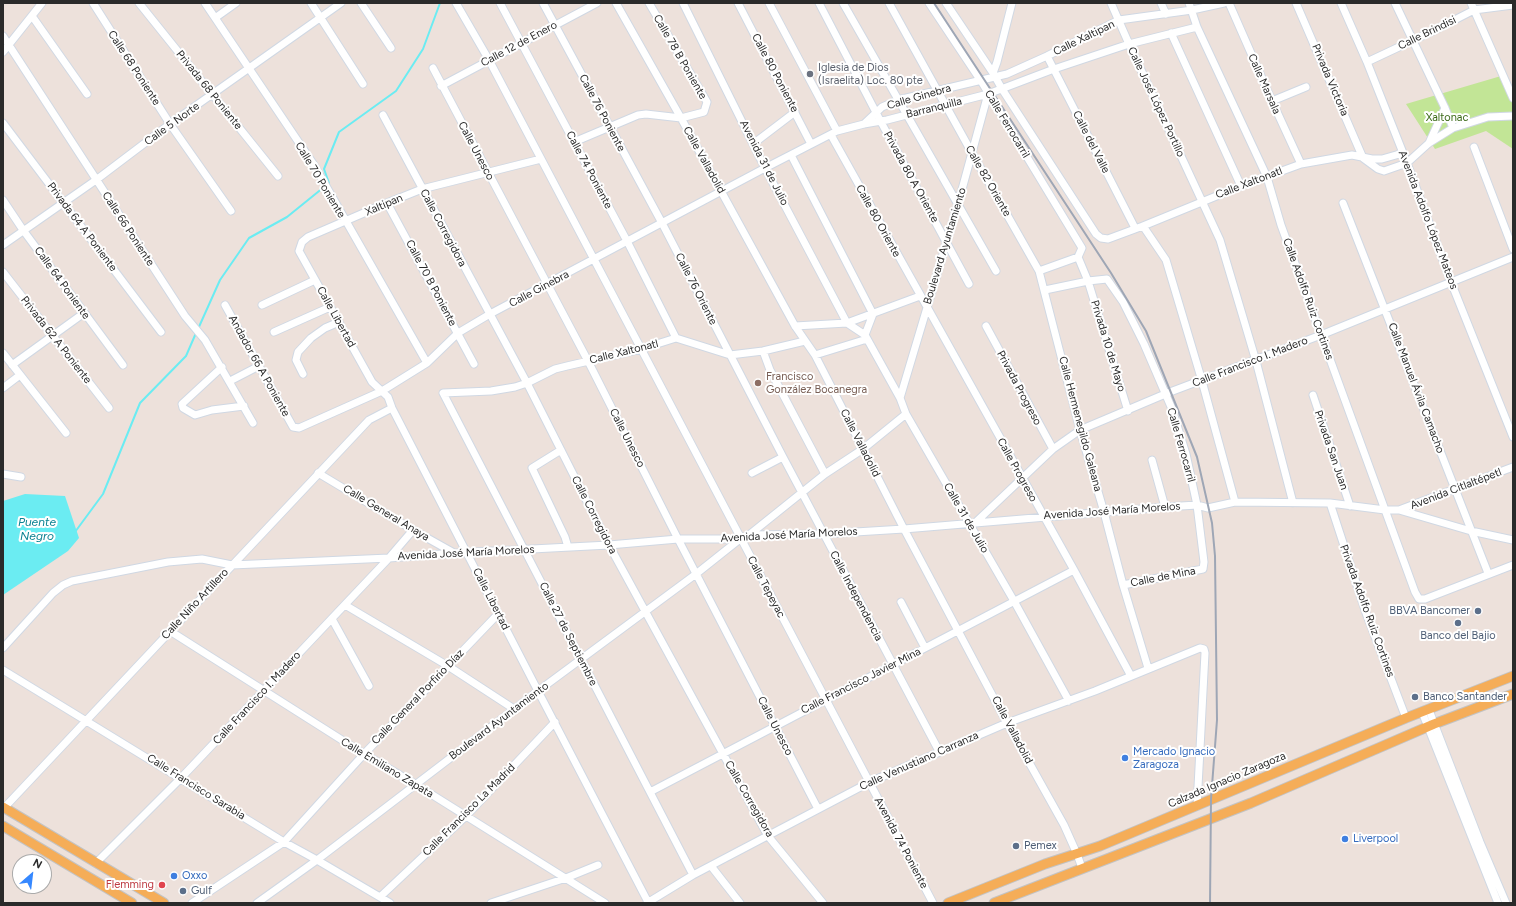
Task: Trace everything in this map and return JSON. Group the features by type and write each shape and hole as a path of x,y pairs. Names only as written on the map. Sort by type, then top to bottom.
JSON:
{"main road":[{"name":"Calzada Ignacio Zaragoza","path":"948,903 1045,864 1100,846 1406,718 1513,676"},
{"path":"994,903 1251,803 1431,725 1513,694"},
{"path":"3,808 164,903"},
{"path":"3,826 132,903"},
{"path":"1085,867 1100,846"}],"street":[{"path":"3,52 42,3"},
{"name":"Calle 68 Poniente","path":"92,3 170,124 231,211"},
{"name":"Privada 68 Poniente","path":"139,3 278,176"},
{"name":"Calle 70 Poniente","path":"205,3 314,165 426,363"},
{"path":"215,18 236,3"},
{"path":"311,3 363,84"},
{"name":"Calle 5 Norte","path":"3,245 96,180 170,124 341,3"},
{"path":"361,3 391,48"},
{"path":"456,3 489,60 593,260"},
{"name":"Calle 74 Poniente","path":"500,3 627,241 676,338"},
{"name":"Calle 76 Poniente","path":"543,3 662,223"},
{"name":"Calle 12 de Enero","path":"441,86 597,3"},
{"name":"Calle Valladolid","path":"616,3 722,191 795,326 815,355 904,528 1064,825 1077,854 1085,867"},
{"name":"Calle 78 B Poniente","path":"649,3 707,102 704,112 681,118"},
{"name":"Avenida 31 de Julio","path":"683,3 765,168 847,323"},
{"name":"Calle 80 Poniente","path":"738,3 811,144"},
{"name":"Calle 80 Oriente","path":"769,3 834,133 926,306"},
{"name":"Privada 80 A Oriente","path":"818,3 969,284"},
{"path":"843,3 996,271"},
{"name":"Calle 82 Oriente","path":"889,3 972,153 1040,271"},
{"name":"Calle Ferrocarril","path":"929,3 981,81 1082,248 1078,257"},
{"path":"946,3 1002,89"},
{"path":"994,75 1012,3"},
{"name":"Calle José López Portillo","path":"1111,3 1220,240 1256,361 1293,503"},
{"path":"1161,3 1166,14"},
{"name":"Calle Adolfo Ruiz Cortines","path":"1189,3 1197,27 1267,177 1281,225 1415,592 1419,599 1425,598 1488,573"},
{"name":"Calle Xaltipan","path":"981,81 994,75 1007,74 1119,20 1192,10 1224,3"},
{"name":"Calle Marsala","path":"1229,3 1301,164"},
{"name":"Privada Victoria","path":"1296,3 1363,158"},
{"name":"Avenida Adolfo López Mateos","path":"1341,3 1407,163 1451,282 1513,437"},
{"path":"1395,3 1453,128"},
{"name":"Calle Brindisi","path":"1366,62 1412,41 1473,6 1513,5"},
{"path":"1473,6 1513,98"},
{"path":"32,16 87,94"},
{"name":"Barranquilla","path":"881,122 988,94 1054,69 1129,44 1197,27"},
{"path":"1171,33 1241,186"},
{"name":"Calle 66 Poniente","path":"3,36 185,316 205,340 253,423"},
{"name":"Calle del Valle","path":"1047,56 1139,227 1166,260 1202,381 1235,502"},
{"name":"Calle Unesco","path":"433,68 441,86 588,361 678,539 818,809"},
{"name":"Calle Ginebra","path":"864,124 876,112 898,100 981,81"},
{"path":"1272,101 1306,87"},
{"name":"Calle Xaltonatl","path":"1002,89 1096,234 1101,238 1108,239 1241,186 1301,164 1352,154 1363,158 1382,159 1403,153"},
{"name":"Boulevard Ayuntamiento","path":"900,398 926,306 947,243 988,94"},
{"path":"1429,143 1445,108"},
{"path":"753,144 795,112"},
{"path":"574,142 638,115 646,114 681,118"},
{"name":"Calle Corregidora","path":"383,115 527,383 609,545 768,836 823,903"},
{"path":"1363,158 1378,169 1384,171 1407,163 1429,143 1453,128 1488,117 1513,116"},
{"name":"Calle Ginebra","path":"293,426 299,428 382,391 426,363 458,333 490,314 811,144 834,133 864,124 881,122"},
{"name":"Privada 64 A Poniente","path":"3,123 161,332"},
{"path":"1474,147 1513,249"},
{"path":"791,155 873,314 866,337 815,355"},
{"name":"Xaltipan","path":"324,230 422,189 541,159"},
{"name":"Calle 64 Poniente","path":"3,200 23,230 123,365"},
{"name":"Calle 70 B Poniente","path":"388,203 474,364"},
{"name":"Calle Manuel Ávila Camacho","path":"1343,203 1386,309 1488,573"},
{"name":"Calle 76 Oriente","path":"662,223 730,355"},
{"name":"Calle 70 Poniente","path":"303,260 299,251 302,242 308,237 324,230"},
{"path":"1040,271 1078,257"},
{"name":"Privada 10 de Mayo","path":"1078,257 1088,281 1128,410"},
{"name":"Calle Francisco I. Madero","path":"973,523 1053,449 1080,430 1165,394 1256,361 1513,257"},
{"name":"Calle Libertad","path":"303,260 372,382 388,397 392,408 648,903"},
{"name":"Calle Tepeyac","path":"593,260 825,700 870,782"},
{"name":"Calle Hermenegildo Galeana","path":"1040,271 1080,430 1148,668"},
{"name":"Privada 62 A Poniente","path":"3,272 109,408"},
{"name":"Calle Ferrocarril","path":"1088,281 1108,279 1123,302 1144,344 1172,409 1186,454 1197,505 1204,569"},
{"path":"262,306 315,280"},
{"path":"1045,290 1088,281"},
{"path":"795,326 847,323 920,296"},
{"name":"Andador 66 A Poniente","path":"225,305 293,426"},
{"name":"Calle Progreso","path":"926,306 1074,570 1131,676"},
{"path":"274,332 330,307"},
{"path":"12,365 84,313"},
{"path":"303,374 296,360 298,352 310,338 325,328 339,322"},
{"name":"Calle 31 de Julio","path":"847,323 866,337 900,398 906,414 973,523 1069,701"},
{"name":"Privada Progreso","path":"986,326 1053,449"},
{"path":"676,338 730,355 762,351 805,341"},
{"name":"Calle Xaltonatl","path":"443,392 491,391 515,387 527,383 555,369 641,349 676,338"},
{"path":"762,351 770,370 824,474"},
{"path":"3,353 66,433"},
{"name":"Calle Independencia","path":"730,355 782,457 939,751"},
{"path":"230,381 259,366"},
{"path":"222,367 182,404 183,408 195,415 212,410 244,406"},
{"path":"3,388 20,375"},
{"name":"Calle 27 de Septiembre","path":"443,392 693,875"},
{"name":"Privada San Juan","path":"1312,395 1350,506"},
{"name":"Calle Niño Artillero","path":"3,808 369,420 392,408"},
{"path":"749,535 824,474 863,449 906,414"},
{"path":"561,450 532,468 565,537 568,547"},
{"path":"752,473 782,457"},
{"path":"1152,460 1165,506"},
{"name":"Avenida Citlaltépetl","path":"1399,510 1513,467"},
{"name":"Calle General Anaya","path":"318,473 413,530 455,553"},
{"path":"3,474 21,477"},
{"name":"Avenida José María Morelos","path":"3,648 53,593 72,581 168,562 202,559 232,565 389,558 467,552 609,545 678,539 740,539 749,535 823,534 973,523 1165,506 1197,505 1208,508 1235,502 1330,503 1385,510 1399,510 1471,531 1513,540"},
{"name":"Privada Adolfo Ruiz Cortines","path":"1330,503 1364,606 1406,718"},
{"name":"Calle Francisco I. Madero","path":"96,862 181,778 332,619 413,530"},
{"name":"Boulevard Ayuntamiento","path":"257,903 317,860 415,784 580,659 696,574 740,539"},
{"path":"1488,573 1513,565"},
{"name":"Calle de Mina","path":"1123,584 1204,569"},
{"name":"Calle Francisco Javier Mina","path":"650,792 775,725 893,665 958,629 1074,570"},
{"path":"901,602 925,648"},
{"path":"344,605 448,666 514,709"},
{"name":"Calle General Porfirio Díaz","path":"192,903 284,842 364,754 498,614"},
{"path":"332,619 369,686"},
{"name":"Calle Emiliano Zapata","path":"170,631 364,754 606,903"},
{"name":"Calle Venustiano Carranza","path":"648,903 693,875 870,782 939,751 1008,723 1069,701 1200,648 1204,649 1205,652 1197,806"},
{"name":"Calle Francisco Sarabia","path":"3,670 284,842 390,903"},
{"path":"1425,711 1506,903"},
{"name":"Calle Francisco La Madrid","path":"380,897 466,816 555,722"},
{"path":"1431,725 1498,903"},
{"name":"Avenida 74 Poniente","path":"870,782 933,903"},
{"path":"491,903 566,878 598,865"},
{"path":"711,866 740,903"}],"green space":[{"name":"Xaltonac","path":"1501,76 1513,86 1513,149 1486,131 1435,149 1406,104"}],"water":[{"name":"Puente Negro","path":"25,494 65,496 79,538 68,551 3,595 3,501"}],"waterway":[{"path":"198,329 220,280 249,238 287,217 329,183 324,169 339,132 396,91 423,49 440,3"},
{"path":"75,532 103,494 140,403 186,356 196,333"}],"railway":[{"path":"934,3 1111,273 1146,331 1197,457 1212,523 1215,556 1217,720 1211,799 1210,903"}],"place":[{"name":"Iglesia de Dios (Israelita) Loc. 80 pte","path":"810,74"},
{"name":"Francisco González Bocanegra","path":"758,383"},
{"name":"BBVA Bancomer","path":"1478,611"},
{"name":"Banco del Bajio","path":"1458,623"},
{"name":"Banco Santander","path":"1415,697"},
{"name":"Mercado Ignacio Zaragoza","path":"1125,758"},
{"name":"Liverpool","path":"1345,839"},
{"name":"Pemex","path":"1016,846"},
{"name":"Oxxo","path":"174,876"},
{"name":"Flemming","path":"162,885"},
{"name":"Gulf","path":"183,891"}]}
